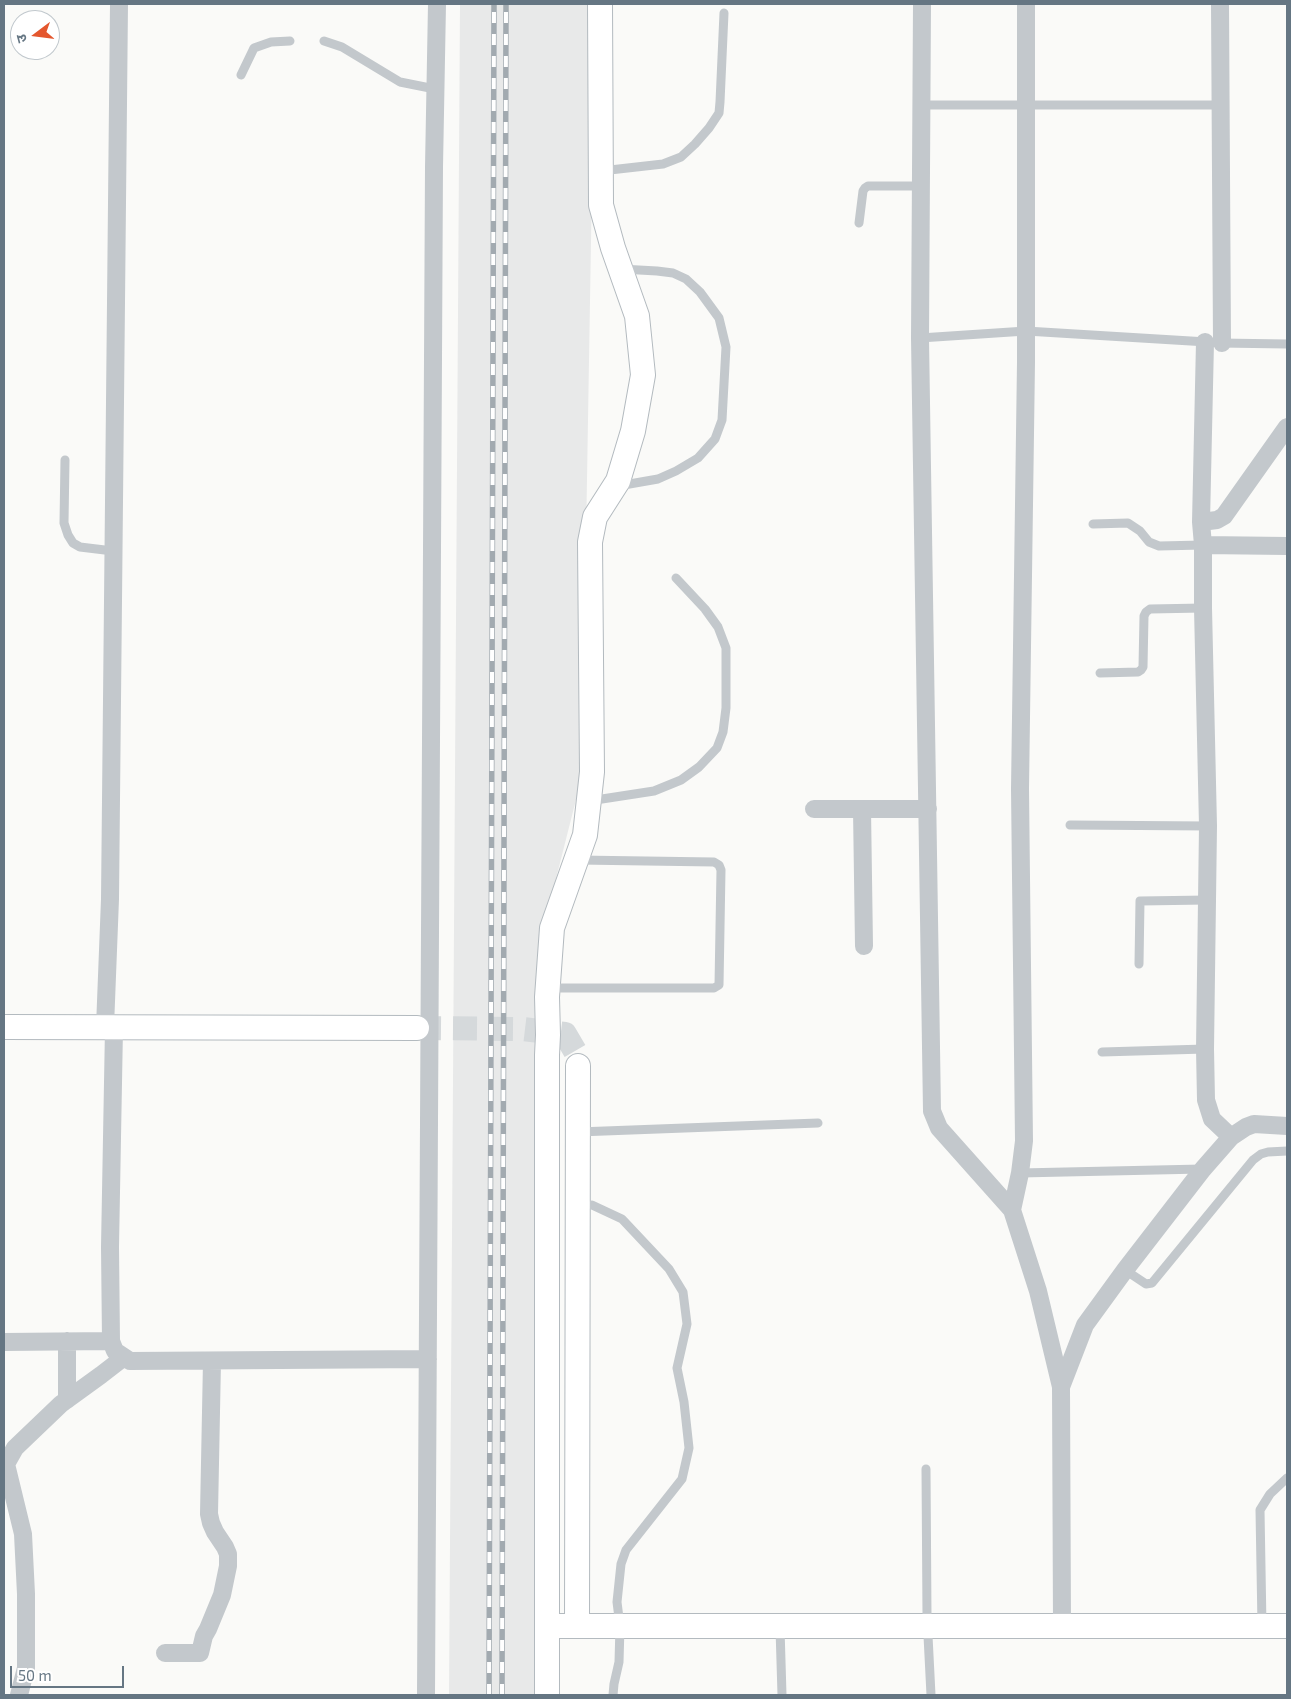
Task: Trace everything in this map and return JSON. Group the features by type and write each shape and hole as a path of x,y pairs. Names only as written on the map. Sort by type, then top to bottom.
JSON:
{"street":[{"path":"119,4 110,899 111,1341 115,1352 122,1358 130,1361 428,1359"},
{"path":"426,1695 434,166 437,4"},
{"path":"546,1695 548,1626 547,988 552,928 585,835 592,772 590,542 595,517 618,481 633,431 643,375 637,316 601,205 600,4"},
{"path":"922,4 920,338 932,1111 939,1128 1012,1210 1038,1291 1061,1387 1062,1626"},
{"path":"1012,1210 1020,1173 1024,1141 1020,789 1026,331 1026,4"},
{"path":"1220,4 1220,105 1213,342 1201,522 1208,826 1205,1049 1206,1100 1208,1108 1212,1119 1231,1138"},
{"path":"1201,522 1217,520 1224,516 1287,427"},
{"path":"1203,545 1287,546"},
{"path":"814,808 928,809"},
{"path":"862,809 864,946"},
{"path":"4,1027 417,1028"},
{"path":"577,1626 578,1066"},
{"path":"1061,1387 1085,1325 1203,1169 1231,1138 1246,1127 1254,1124 1287,1126"},
{"path":"67,1341 68,1400"},
{"path":"4,1342 111,1341"},
{"path":"19,1695 26,1668 26,1594 23,1534 6,1460 15,1448 68,1400 122,1358"},
{"path":"165,1653 200,1653 204,1636 222,1595 228,1566 228,1554 211,1523 209,1514 212,1361"},
{"path":"548,1626 1287,1626"}],"lane":[{"path":"601,171 663,164 681,157 709,128 718,113 720,102 724,13"},
{"path":"241,75 254,48 271,42 290,41"},
{"path":"324,41 342,47 400,82 435,89"},
{"path":"921,104 1220,105"},
{"path":"860,223 863,191 868,186 920,186"},
{"path":"615,486 658,478 676,471 698,458 715,439 722,420 726,347 720,318 700,292 686,279 674,274 657,271 621,269"},
{"path":"920,338 1026,331 1213,342 1287,344"},
{"path":"65,460 64,523 68,535 73,543 80,547 113,550"},
{"path":"1093,524 1128,523 1140,531 1149,542 1159,546 1203,545"},
{"path":"589,801 654,791 681,780 699,768 717,748 723,732 726,708 726,648 718,627 706,609 676,578"},
{"path":"1100,673 1138,672 1141,670 1143,667 1144,616 1150,609 1203,608"},
{"path":"1070,825 1208,826"},
{"path":"547,988 714,988 718,985 721,870 719,866 714,862 576,860"},
{"path":"1139,964 1140,901 1207,900"},
{"path":"1102,1052 1205,1049"},
{"path":"578,1132 818,1123"},
{"path":"1125,1270 1146,1284 1152,1283 1253,1160 1261,1154 1268,1152 1287,1151"},
{"path":"1020,1173 1203,1169"},
{"path":"592,1205 622,1219 669,1269 683,1292 687,1324 677,1368 684,1402 689,1448 682,1479 626,1550 621,1564 617,1602 620,1626 619,1662 613,1695"},
{"path":"926,1470 927,1626 931,1695"},
{"path":"1262,1626 1260,1510 1270,1494 1287,1478"},
{"path":"780,1626 782,1695"}],"shaded area":[{"path":"460,4 595,4 582,776 544,926 542,1695 449,1695"}],"tunnel":[{"path":"417,1028 523,1029 565,1034 575,1051 578,1066"}],"railway":[{"path":"489,1695 494,4"},
{"path":"502,1695 506,4"}]}
